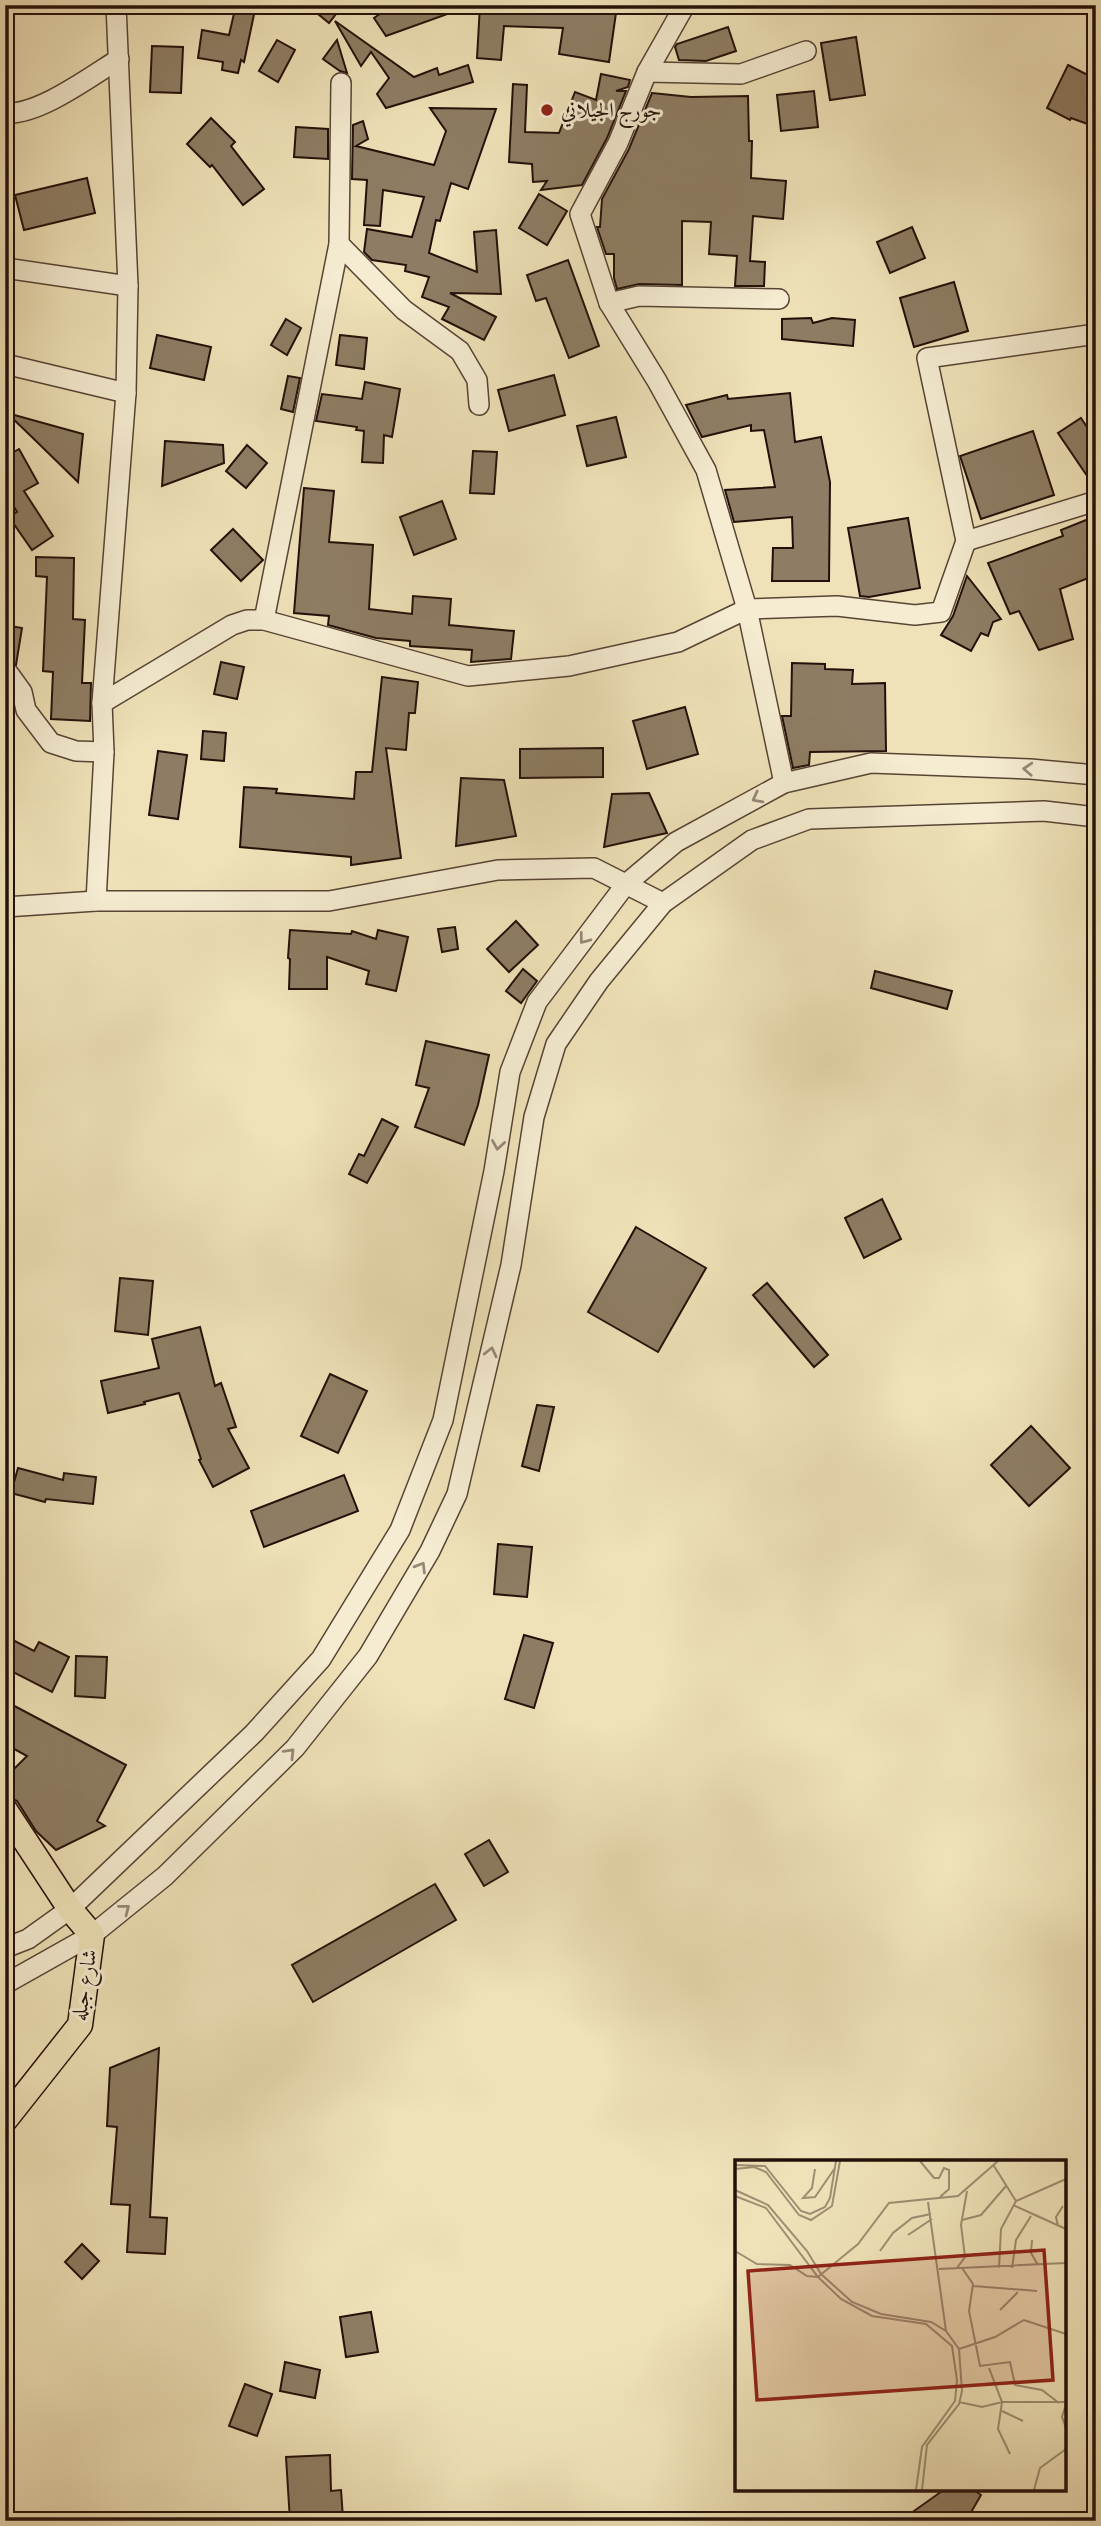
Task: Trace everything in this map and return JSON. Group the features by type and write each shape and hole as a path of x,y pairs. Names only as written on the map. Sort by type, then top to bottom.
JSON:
{"main road":[{"name":"شارع جبله","path":"5,1810 70,1909 92,1935 80,2025 5,2120"}],"street":[{"path":"96,901 104,752 102,703 126,393 128,286 117,5"},
{"path":"685,5 647,72 618,143 580,214 610,303 706,470 747,609 784,783"},
{"path":"647,72 741,74 806,51"},
{"path":"5,113 12,114 48,103 119,59"},
{"path":"264,620 340,244 341,83"},
{"path":"340,244 404,310 460,351 477,380 480,405"},
{"path":"5,268 128,286"},
{"path":"610,303 639,296 779,299"},
{"path":"102,703 232,625 247,620 264,620 468,676 569,666 678,642 747,609 836,606 915,615 941,612 965,541 928,358 1096,334"},
{"path":"5,363 126,393"},
{"path":"965,541 1096,500"},
{"path":"5,674 9,674 22,692 26,709 51,743 76,751 104,752"},
{"path":"5,1948 28,1939 70,1909 254,1733 321,1659 400,1530 443,1420 494,1171 510,1072 537,1002 626,884 676,842 784,783 871,763 1030,769 1096,775"},
{"path":"5,1984 92,1935 166,1876 295,1748 368,1656 430,1551 457,1494 511,1265 534,1117 556,1044 599,981 663,903 752,840 809,819 1044,811 1096,817"},
{"path":"5,907 96,901 329,901 498,870 594,868 663,903"}],"building":[{"path":"236,5 256,5 244,62 241,60 238,73 222,70 223,62 198,58 202,30 229,35"},
{"path":"307,5 343,5 329,23"},
{"path":"393,5 467,7 386,36 374,18"},
{"path":"480,5 570,5 616,13 609,62 559,54 563,28 504,26 501,60 477,58"},
{"path":"335,21 414,77 437,68 439,75 468,65 473,82 386,108 377,94 389,78 371,52 361,66"},
{"path":"728,27 736,51 706,61 679,60 675,47 677,44"},
{"path":"856,37 865,95 830,100 821,43"},
{"path":"277,40 295,50 278,82 259,71"},
{"path":"337,40 347,73 323,59"},
{"path":"152,46 183,47 181,93 150,92"},
{"path":"1068,65 1096,79 1096,127 1071,118 1070,120 1047,108"},
{"path":"601,74 630,80 628,87 616,91 626,91 607,138 582,185 541,190 547,181 533,182 532,164 509,162 513,84 527,85 525,132 559,133 575,92 596,100"},
{"path":"814,91 818,127 781,131 777,95"},
{"path":"652,93 691,97 748,96 749,141 752,141 751,178 786,181 783,219 753,216 750,261 765,262 764,286 735,286 737,256 709,254 711,222 682,221 682,285 639,284 617,289 614,254 606,254 597,227 600,227 602,199 629,149"},
{"path":"430,108 496,109 468,189 451,183 440,221 436,220 429,253 477,272 474,232 496,230 501,294 450,293 496,317 484,340 442,319 449,307 422,297 429,277 405,271 406,265 372,260 364,252 367,229 412,237 424,197 383,190 380,226 364,225 367,180 352,179 353,125 363,121 368,139 356,146 434,165 446,131"},
{"path":"211,118 235,142 231,146 264,189 243,205 212,165 210,167 187,144"},
{"path":"296,127 328,129 328,159 294,157"},
{"path":"87,178 95,213 24,230 15,195"},
{"path":"539,194 567,211 547,245 519,228"},
{"path":"912,227 925,258 890,273 877,242"},
{"path":"568,260 599,346 569,358 546,298 536,301 527,275"},
{"path":"954,282 968,331 914,347 900,298"},
{"path":"811,318 813,323 832,318 855,320 853,346 782,339 782,319"},
{"path":"286,319 301,328 287,355 271,345"},
{"path":"157,335 211,347 204,380 150,368"},
{"path":"340,335 367,338 364,369 336,365"},
{"path":"554,375 565,415 509,431 498,390"},
{"path":"288,376 300,378 293,412 281,409"},
{"path":"365,382 400,389 392,437 384,435 383,463 362,462 364,431 356,430 357,427 316,421 322,394 362,399"},
{"path":"790,393 795,442 821,437 830,482 829,581 772,581 773,548 793,548 792,517 734,522 725,490 775,487 764,430 751,431 751,425 702,437 686,405 727,395 728,399"},
{"path":"7,413 83,434 78,482 36,441"},
{"path":"616,417 626,457 587,466 577,426"},
{"path":"1081,418 1096,441 1096,489 1058,433"},
{"path":"1033,431 1054,495 981,519 960,456"},
{"path":"165,441 223,445 224,463 162,486"},
{"path":"247,445 267,463 246,488 226,471"},
{"path":"19,449 38,483 24,491 53,536 32,550 9,517 17,512 5,491 5,457"},
{"path":"473,451 497,452 494,494 470,493"},
{"path":"304,488 334,491 329,542 373,545 369,609 412,614 413,596 451,599 449,625 514,631 511,659 471,662 472,650 410,646 410,641 376,638 328,625 329,616 294,613"},
{"path":"442,501 456,539 414,555 400,517"},
{"path":"1096,516 1096,575 1060,589 1073,639 1039,650 1019,611 1010,614 988,563 1063,536 1061,530"},
{"path":"908,518 920,588 869,597 860,596 848,528"},
{"path":"233,529 263,560 241,581 211,550"},
{"path":"36,557 74,558 73,619 85,620 82,683 91,683 90,721 51,719 53,672 43,671 47,577 36,576"},
{"path":"967,576 1001,619 993,622 988,636 981,633 971,651 941,635 953,616"},
{"path":"5,625 22,628 16,665 5,662"},
{"path":"221,662 244,667 237,699 214,694"},
{"path":"792,663 825,664 825,669 853,670 852,684 885,683 886,751 810,752 809,765 793,768 782,716 791,716"},
{"path":"382,677 418,682 415,713 409,713 406,750 386,748 401,858 351,865 351,857 240,847 244,787 277,789 276,793 354,799 356,772 372,772"},
{"path":"685,707 698,754 647,769 633,721"},
{"path":"203,731 226,733 224,761 201,759"},
{"path":"603,748 603,777 520,778 520,749"},
{"path":"158,751 187,755 178,819 149,815"},
{"path":"461,778 504,780 516,836 456,846"},
{"path":"649,793 667,833 604,847 612,794"},
{"path":"516,921 538,945 509,972 487,949"},
{"path":"455,927 458,949 442,952 438,929"},
{"path":"290,930 351,934 352,931 376,939 378,930 408,937 396,991 366,984 369,971 327,957 327,989 289,989"},
{"path":"523,969 537,981 521,1003 506,991"},
{"path":"875,971 952,991 947,1009 871,988"},
{"path":"426,1041 489,1055 478,1105 464,1145 415,1127 429,1088 416,1085"},
{"path":"382,1119 398,1127 367,1183 349,1174 359,1154 364,1156"},
{"path":"882,1199 901,1239 864,1258 845,1218"},
{"path":"636,1227 706,1268 658,1352 588,1312"},
{"path":"120,1278 153,1281 148,1335 115,1331"},
{"path":"767,1283 828,1355 814,1367 753,1295"},
{"path":"200,1327 215,1386 221,1383 236,1427 228,1429 249,1468 213,1487 199,1460 201,1459 179,1393 108,1413 101,1381 159,1368 152,1339"},
{"path":"330,1374 367,1391 338,1453 301,1436"},
{"path":"537,1405 554,1407 539,1471 522,1466"},
{"path":"1031,1426 1070,1468 1029,1506 991,1465"},
{"path":"18,1468 63,1480 64,1473 96,1477 93,1504 46,1499 45,1502 11,1493"},
{"path":"344,1475 358,1511 264,1547 251,1511"},
{"path":"498,1544 532,1547 527,1597 494,1594"},
{"path":"524,1635 553,1643 534,1708 505,1699"},
{"path":"5,1636 34,1651 39,1642 69,1657 52,1692 5,1668"},
{"path":"76,1656 107,1657 105,1698 75,1696"},
{"path":"5,1701 126,1765 97,1821 105,1826 56,1850 36,1831 17,1801 5,1795 5,1778 27,1756 5,1744"},
{"path":"489,1840 508,1872 484,1886 465,1854"},
{"path":"435,1884 456,1920 313,2002 292,1965"},
{"path":"159,2048 150,2217 167,2218 165,2254 127,2252 130,2205 111,2204 117,2127 107,2126 110,2068"},
{"path":"82,2244 99,2261 82,2279 65,2262"},
{"path":"371,2312 378,2352 346,2357 340,2317"},
{"path":"285,2362 320,2370 315,2398 280,2391"},
{"path":"245,2384 272,2394 257,2436 229,2426"},
{"path":"330,2455 331,2491 341,2490 343,2518 290,2521 286,2457"},
{"path":"942,2491 975,2491 981,2495 966,2521 900,2521"}],"place":[{"name":"جورج الجيلاني","path":"547,110"}]}
